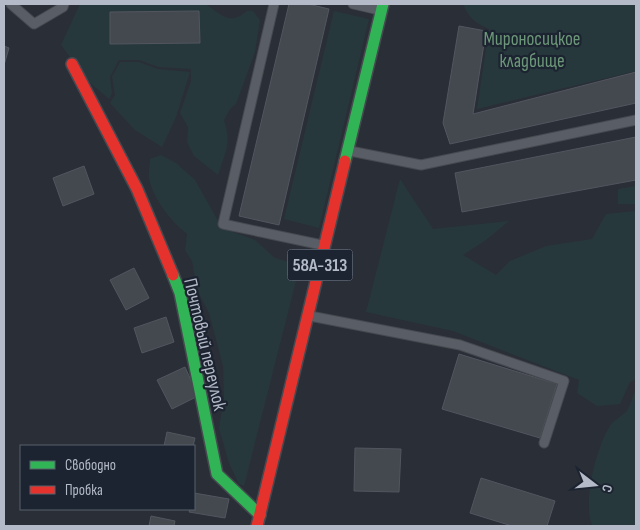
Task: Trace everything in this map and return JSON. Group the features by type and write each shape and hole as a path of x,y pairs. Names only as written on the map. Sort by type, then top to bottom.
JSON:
{"main road":[{"name":"58А-313","path":"259,520 382,7"},
{"name":"Почтовый переулок","path":"72,64 137,189 180,293 217,474 259,520"}],"lane":[{"path":"11,4 34,24 63,7 64,4"},
{"path":"274,4 224,224 325,246"},
{"path":"353,4 382,7"},
{"path":"347,151 421,165 636,120"},
{"path":"308,315 460,345 564,381 544,443"}],"green space":[{"path":"80,4 205,4 225,17 230,18 240,16 247,11 253,11 260,20 255,52 236,104 230,109 224,120 227,142 218,175 194,156 187,142 188,127 180,113 191,81 191,69 158,67 139,60 119,60 110,77 112,93 109,99 89,82 61,45"},
{"name":"Мироносицкое кладбище","path":"463,4 636,4 636,71 477,109 489,29 473,20"},
{"path":"334,11 369,19 319,228 284,219"},
{"path":"120,62 139,62 158,69 190,72 176,117 162,147 135,130 110,103 115,95 112,77"},
{"path":"161,155 176,163 195,180 222,228 255,240 275,258 300,265 244,486 239,484 229,463 219,428 224,398 223,366 209,313 197,289 192,261 185,250 187,234 164,210 151,187 149,179 150,159"},
{"path":"400,179 433,229 509,221 486,240 463,255 496,275 510,261 546,246 592,239 606,214 636,211 636,379 630,382 620,404 597,406 577,393 579,380 453,331 366,312"},
{"path":"636,186 636,204 618,204 618,189"},
{"path":"636,390 636,526 593,526 590,517 590,491 600,447 610,426 627,411"}],"building":[{"path":"289,4 308,4 329,9 279,225 239,216"},
{"path":"199,11 200,43 110,44 110,12"},
{"path":"459,26 486,31 473,114 636,72 636,103 450,144 443,123"},
{"path":"4,46 9,48 4,65"},
{"path":"636,137 636,180 462,212 455,173"},
{"path":"84,166 94,194 63,206 53,178"},
{"path":"134,268 149,298 126,310 110,280"},
{"path":"166,317 174,342 142,353 134,328"},
{"path":"459,354 557,384 540,438 442,409"},
{"path":"185,367 198,396 172,409 157,380"},
{"path":"167,432 195,438 193,445 164,445"},
{"path":"355,448 401,449 399,492 354,491"},
{"path":"481,478 555,501 547,526 512,526 470,513"},
{"path":"195,493 229,499 225,518 189,512 190,510 195,510"},
{"path":"151,516 175,521 174,526 149,526"}],"traffic: fast":[{"path":"345,161 383,4"},
{"path":"173,275 180,293 217,474 260,515"}],"traffic: jam":[{"path":"72,64 137,189 173,275"},
{"path":"257,526 345,161"}]}
